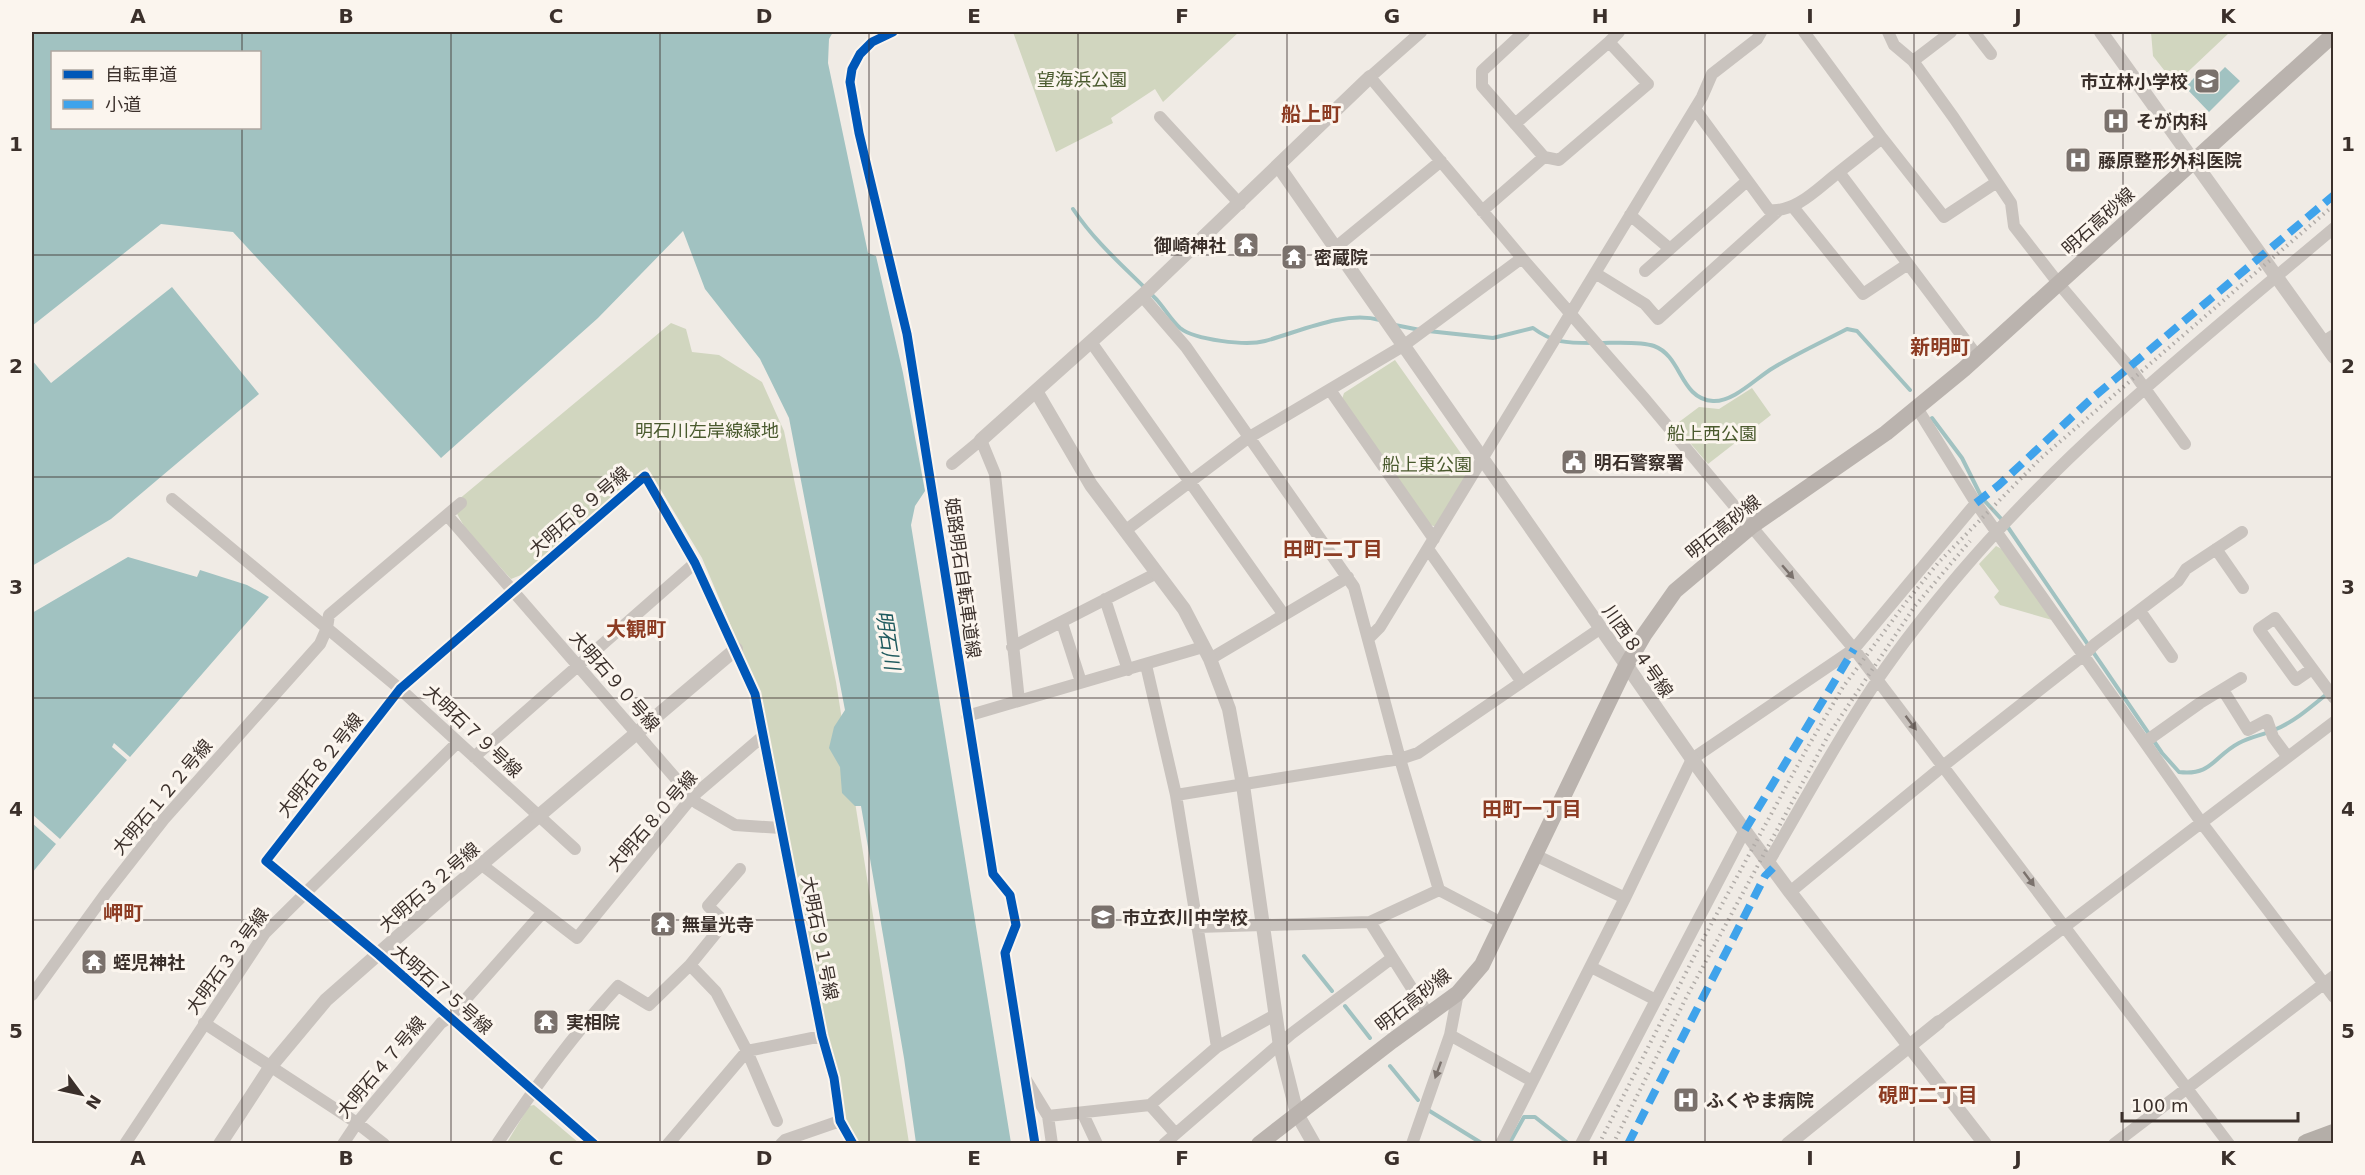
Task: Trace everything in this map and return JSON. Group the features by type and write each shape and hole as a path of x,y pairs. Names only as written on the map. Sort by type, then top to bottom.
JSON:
{"highway":[{"path":"2307,1143 2334,1134"}],"main road":[{"name":"明石高砂線","path":"1259,1143 1458,993 1482,965 1626,666 1644,634 1675,591 1752,526 1887,433 1978,357 2334,34"}],"street":[{"path":"952,464 1142,296 1370,77 1421,32"},
{"path":"1524,32 1482,72 1482,86 1544,157 1558,160 1648,84 1609,42"},
{"path":"1515,124 1618,32"},
{"path":"1369,638 1380,627 1483,459 1695,109 1712,74 1757,39 1761,32"},
{"path":"1804,32 1944,217 1997,182"},
{"path":"1888,32 1894,45 1913,62 2011,203 2014,226 2058,284 2145,389 2185,444"},
{"path":"1913,62 1951,32"},
{"path":"1974,32 1991,54"},
{"path":"2101,32 2277,275 2328,338 2334,357"},
{"path":"1370,77 1854,649 2229,1143"},
{"path":"1695,109 1769,210 1778,211 1793,207 1882,138"},
{"path":"1160,117 1240,204"},
{"path":"1482,211 1544,157"},
{"path":"1335,248 1441,161"},
{"name":"川西８４号線","path":"1278,167 1692,759 1790,892 1985,1143"},
{"path":"1839,172 1978,357"},
{"path":"1645,271 1747,181"},
{"path":"1793,207 1863,294 1908,264"},
{"path":"1595,273 1645,304 1658,319 1778,211"},
{"path":"1630,215 1669,248"},
{"path":"1768,862 1878,680 1960,573 1997,531 2040,485 2145,389 2334,228"},
{"path":"1126,530 1248,438 1403,346 1522,258"},
{"path":"1142,296 1186,347 1348,577 1354,588 1369,638 1400,759 1439,890 1502,923"},
{"path":"1091,342 1284,615"},
{"path":"1330,390 1521,681"},
{"path":"1036,391 1091,485 1184,609 1207,653 1229,709 1243,785 1280,1046 1297,1114 1314,1143"},
{"path":"1917,408 1976,503 2201,822 2334,998"},
{"path":"981,440 995,474 1019,701"},
{"name":"大明石８９号線","path":"400,689 645,476 695,563 736,648 755,694 763,736"},
{"name":"大明石７９号線","path":"172,499 400,689 575,849"},
{"name":"大明石１２２号線","path":"32,995 106,893 164,819 320,644 327,628 329,615 461,503"},
{"path":"1501,1143 1591,967 1692,759 1854,649 1976,503"},
{"name":"大明石９０号線","path":"447,515 697,803 735,825 781,828"},
{"path":"1790,892 2095,644 2178,582 2186,569 2242,532"},
{"path":"2216,549 2243,588"},
{"path":"474,757 695,563"},
{"path":"1012,647 1157,573"},
{"path":"967,716 1081,682 1146,665 1207,653 1284,615 1348,577"},
{"path":"1105,599 1128,670"},
{"path":"2140,611 2172,657"},
{"path":"2312,669 2295,680 2259,629 2275,618 2334,698"},
{"path":"1062,623 1081,682"},
{"path":"1176,795 1400,759 1418,753 1601,628"},
{"name":"大明石３２号線","path":"220,1143 271,1066 326,1000 736,648"},
{"path":"1146,665 1176,795 1217,1047"},
{"path":"2145,742 2241,678"},
{"name":"大明石８２号線","path":"266,861 400,689"},
{"path":"2223,690 2248,730 2267,720 2271,732 2287,756"},
{"path":"1788,1143 1940,1022 2334,722"},
{"name":"大明石８０号線","path":"543,912 577,938 693,796 763,736"},
{"name":"大明石９１号線","path":"763,736 822,1036 834,1078 840,1121 853,1143"},
{"name":"大明石３３号線","path":"125,1143 265,933 458,742"},
{"path":"1581,1143 1745,830"},
{"path":"1535,855 1625,898"},
{"name":"大明石７５号線","path":"266,861 379,955 594,1143"},
{"path":"482,865 543,912"},
{"path":"497,1143 532,1090 579,1029 618,986 649,1005 690,965 725,922 708,906 740,869"},
{"path":"1197,927 1370,922 1439,890"},
{"name":"大明石４７号線","path":"343,1143 357,1122 441,1023 450,1017 543,912"},
{"path":"1370,922 1428,1014"},
{"path":"1164,1143 1280,1046 1291,1034 1392,958"},
{"path":"690,965 716,992 747,1051 777,1121"},
{"path":"1591,967 1656,1000"},
{"path":"2114,1143 2334,976"},
{"path":"1412,1143 1450,1035 1458,993"},
{"path":"1048,1116 1150,1105 1217,1047 1275,1015"},
{"path":"204,1023 357,1122 384,1143"},
{"path":"1450,1035 1532,1081"},
{"path":"668,1143 747,1051 822,1036"},
{"path":"1026,1080 1048,1116 1052,1143"},
{"path":"1150,1105 1175,1133"},
{"path":"1083,1114 1097,1143"},
{"path":"784,1142 840,1121"}],"green space":[{"name":"望海浜公園","path":"1013,32 1239,32 1163,102 1155,89 1111,118 1113,123 1056,152"},
{"path":"2151,32 2230,32 2175,84 2153,56"},
{"name":"明石川左岸線緑地","path":"671,323 686,329 692,352 719,355 762,382 784,431 836,682 909,1143 859,1143 844,1118 739,645 702,558 647,467 521,575 511,579 465,528 452,505"},
{"name":"船上東公園","path":"1395,360 1472,469 1436,527 1428,524 1342,399 1344,393"},
{"name":"船上西公園","path":"1752,388 1771,415 1708,464 1675,425 1699,407 1719,409"},
{"path":"1996,546 2002,549 2052,620 2000,605 1994,597 1999,591 1979,564"},
{"path":"534,1105 579,1143 506,1144 529,1106"}],"water":[{"name":"明石川","path":"32,32 833,32 829,39 828,63 868,253 876,256 903,373 925,491 915,506 911,525 1011,1143 916,1143 904,1058 861,806 855,806 842,793 840,767 829,748 834,727 845,710 789,418 760,359 705,289 683,231 598,318 441,458 233,232 161,224 32,326"},
{"path":"2225,67 2240,81 2209,112 2185,87 2200,72 2210,82"},
{"path":"172,287 259,394 111,519 32,566 32,360 51,383"},
{"path":"128,557 197,577 200,570 247,585 269,597 130,757 114,743 112,747 127,760 60,839 32,814 32,613"},
{"path":"32,823 56,844 32,873"}],"waterway":[{"path":"1073,209 1103,246 1157,300 1177,325 1197,336 1246,343 1265,341 1337,320 1352,318 1380,320"},
{"path":"1395,325 1420,330"},
{"path":"1428,331 1493,338 1533,328 1547,337 1561,341 1592,343"},
{"path":"1599,343 1634,343 1654,346 1670,359 1694,393 1713,401 1737,394 1766,372 1847,329 1857,331 1910,390"},
{"path":"1932,418 1962,458 1982,498 2005,523 2162,753 2179,772 2199,771 2206,768 2239,743 2288,723 2328,693"},
{"path":"1304,956 1332,991"},
{"path":"1345,1006 1370,1038"},
{"path":"1390,1066 1418,1100"},
{"path":"1428,1110 1483,1144"},
{"path":"1509,1144 1524,1117 1535,1117 1569,1144"}],"railway":[{"path":"1599,1144 1701,943 1806,750 1843,687 1907,601 1938,563 2040,459 2334,205"},
{"path":"1613,1144 1686,998 1829,734 1915,606 1970,541"}],"marked path":[{"path":"1976,503 1999,485 2089,401 2334,195"},
{"path":"1745,830 1854,649"},
{"path":"1628,1144 1765,876 1773,868"}],"cycle path":[{"name":"姫路明石自転車道線","path":"893,32 872,42 860,54 852,69 850,82 859,133 907,334 993,874 1010,895 1016,925 1005,953 1035,1144"},
{"path":"594,1144 379,955 266,861 400,689 645,476 695,563 755,694 822,1036 834,1078 840,1121 853,1144"}],"place":[{"name":"市立林小学校","path":"2207,81"},
{"name":"そが内科","path":"2116,121"},
{"name":"藤原整形外科医院","path":"2078,160"},
{"name":"御崎神社","path":"1246,245"},
{"name":"密蔵院","path":"1294,257"},
{"name":"明石警察署","path":"1574,462"},
{"name":"市立衣川中学校","path":"1103,917"},
{"name":"無量光寺","path":"663,924"},
{"name":"蛭児神社","path":"94,962"},
{"name":"実相院","path":"546,1022"},
{"name":"ふくやま病院","path":"1686,1100"}],"district":[{"name":"船上町","path":"1311,114"},
{"name":"新明町","path":"1940,347"},
{"name":"田町二丁目","path":"1333,549"},
{"name":"大観町","path":"636,629"},
{"name":"田町一丁目","path":"1532,809"},
{"name":"岬町","path":"123,913"},
{"name":"硯町二丁目","path":"1928,1095"}]}
